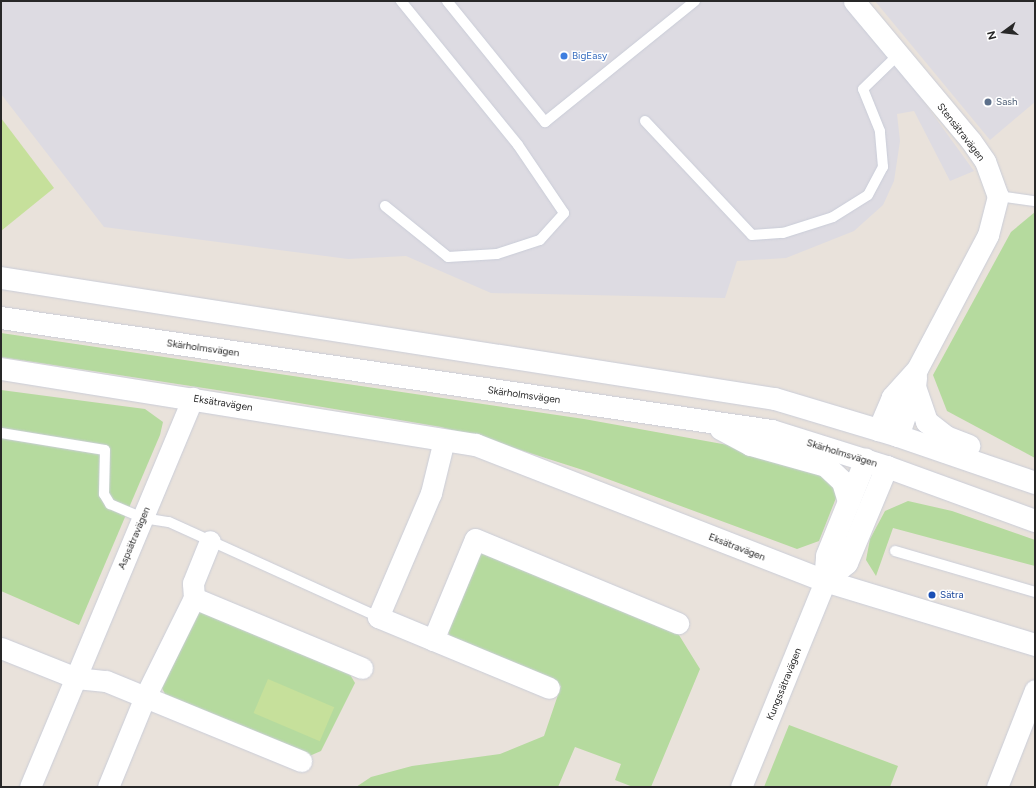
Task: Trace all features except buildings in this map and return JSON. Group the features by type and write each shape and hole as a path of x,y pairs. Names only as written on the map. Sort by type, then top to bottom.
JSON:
{"main road":[{"path":"1,278 775,399 888,433 1028,480"},
{"name":"Skärholmsvägen","path":"1,318 772,431 887,466 1035,521"},
{"name":"Eksätravägen","path":"1,369 193,398 476,445 825,581 1035,645"},
{"path":"916,378 923,415 934,429 946,437 983,452 1028,480"},
{"path":"706,422 751,445 826,466 843,482 849,502"},
{"name":"Kungssätravägen","path":"825,581 827,556 866,460 888,433"},
{"name":"Kungssätravägen","path":"825,581 847,563 887,466 888,433"}],"street":[{"name":"Stensätravägen","path":"854,1 985,161 998,196"},
{"path":"888,433 892,397 916,378 988,235 998,196"},
{"name":"Aspsätravägen","path":"30,787 193,398"},
{"path":"444,440 431,493 378,617 549,688"},
{"path":"433,640 475,539 678,623"},
{"path":"108,787 145,697 194,598 193,583 210,542"},
{"name":"Kungssätravägen","path":"741,787 825,581"},
{"path":"194,598 362,668"},
{"path":"1,648 76,678 106,681 301,761"},
{"path":"997,787 1035,690"}],"lane":[{"path":"385,206 448,257 497,254 540,240 564,213 518,145 401,1"},
{"path":"447,1 545,122 695,1"},
{"path":"645,121 752,236 783,233 833,217 868,195 883,167 880,131 863,89 898,55"},
{"path":"998,196 1035,200"},
{"path":"1,434 105,450 104,494 110,504 143,518 169,522 210,542 378,617"},
{"path":"895,551 1035,592"}],"shaded area":[{"path":"1,1 843,1 897,65 974,171 950,181 914,111 897,114 900,141 894,181 883,205 854,231 786,258 737,261 725,298 491,293 406,256 348,259 104,227 1,94"},
{"path":"875,1 1035,1 1035,102 990,140"}],"green space":[{"path":"1,118 54,188 1,231"},
{"path":"1035,212 1035,458 947,411 933,375 1011,232"},
{"path":"1,333 584,419 767,452 823,475 835,486 836,498 819,541 797,549 586,471 499,443 441,427 269,398 1,357"},
{"path":"1,390 145,409 163,422 160,435 79,625 1,591"},
{"path":"908,501 952,511 1035,540 1035,566 893,528 876,576 866,560 870,539 885,511"},
{"path":"486,551 674,627 700,669 651,787 633,787 615,780 621,764 575,747 558,787 356,787 371,777 412,766 500,754 544,736 561,686 452,641 446,627 477,554"},
{"path":"206,609 348,671 355,683 321,751 307,757 167,698 161,686 196,613"},
{"path":"268,679 334,707 320,741 254,713"},
{"path":"789,725 898,766 890,787 764,787"}],"place":[{"name":"BigEasy","path":"564,56"},
{"name":"Sash","path":"988,102"},
{"name":"Sätra","path":"932,595"}]}
